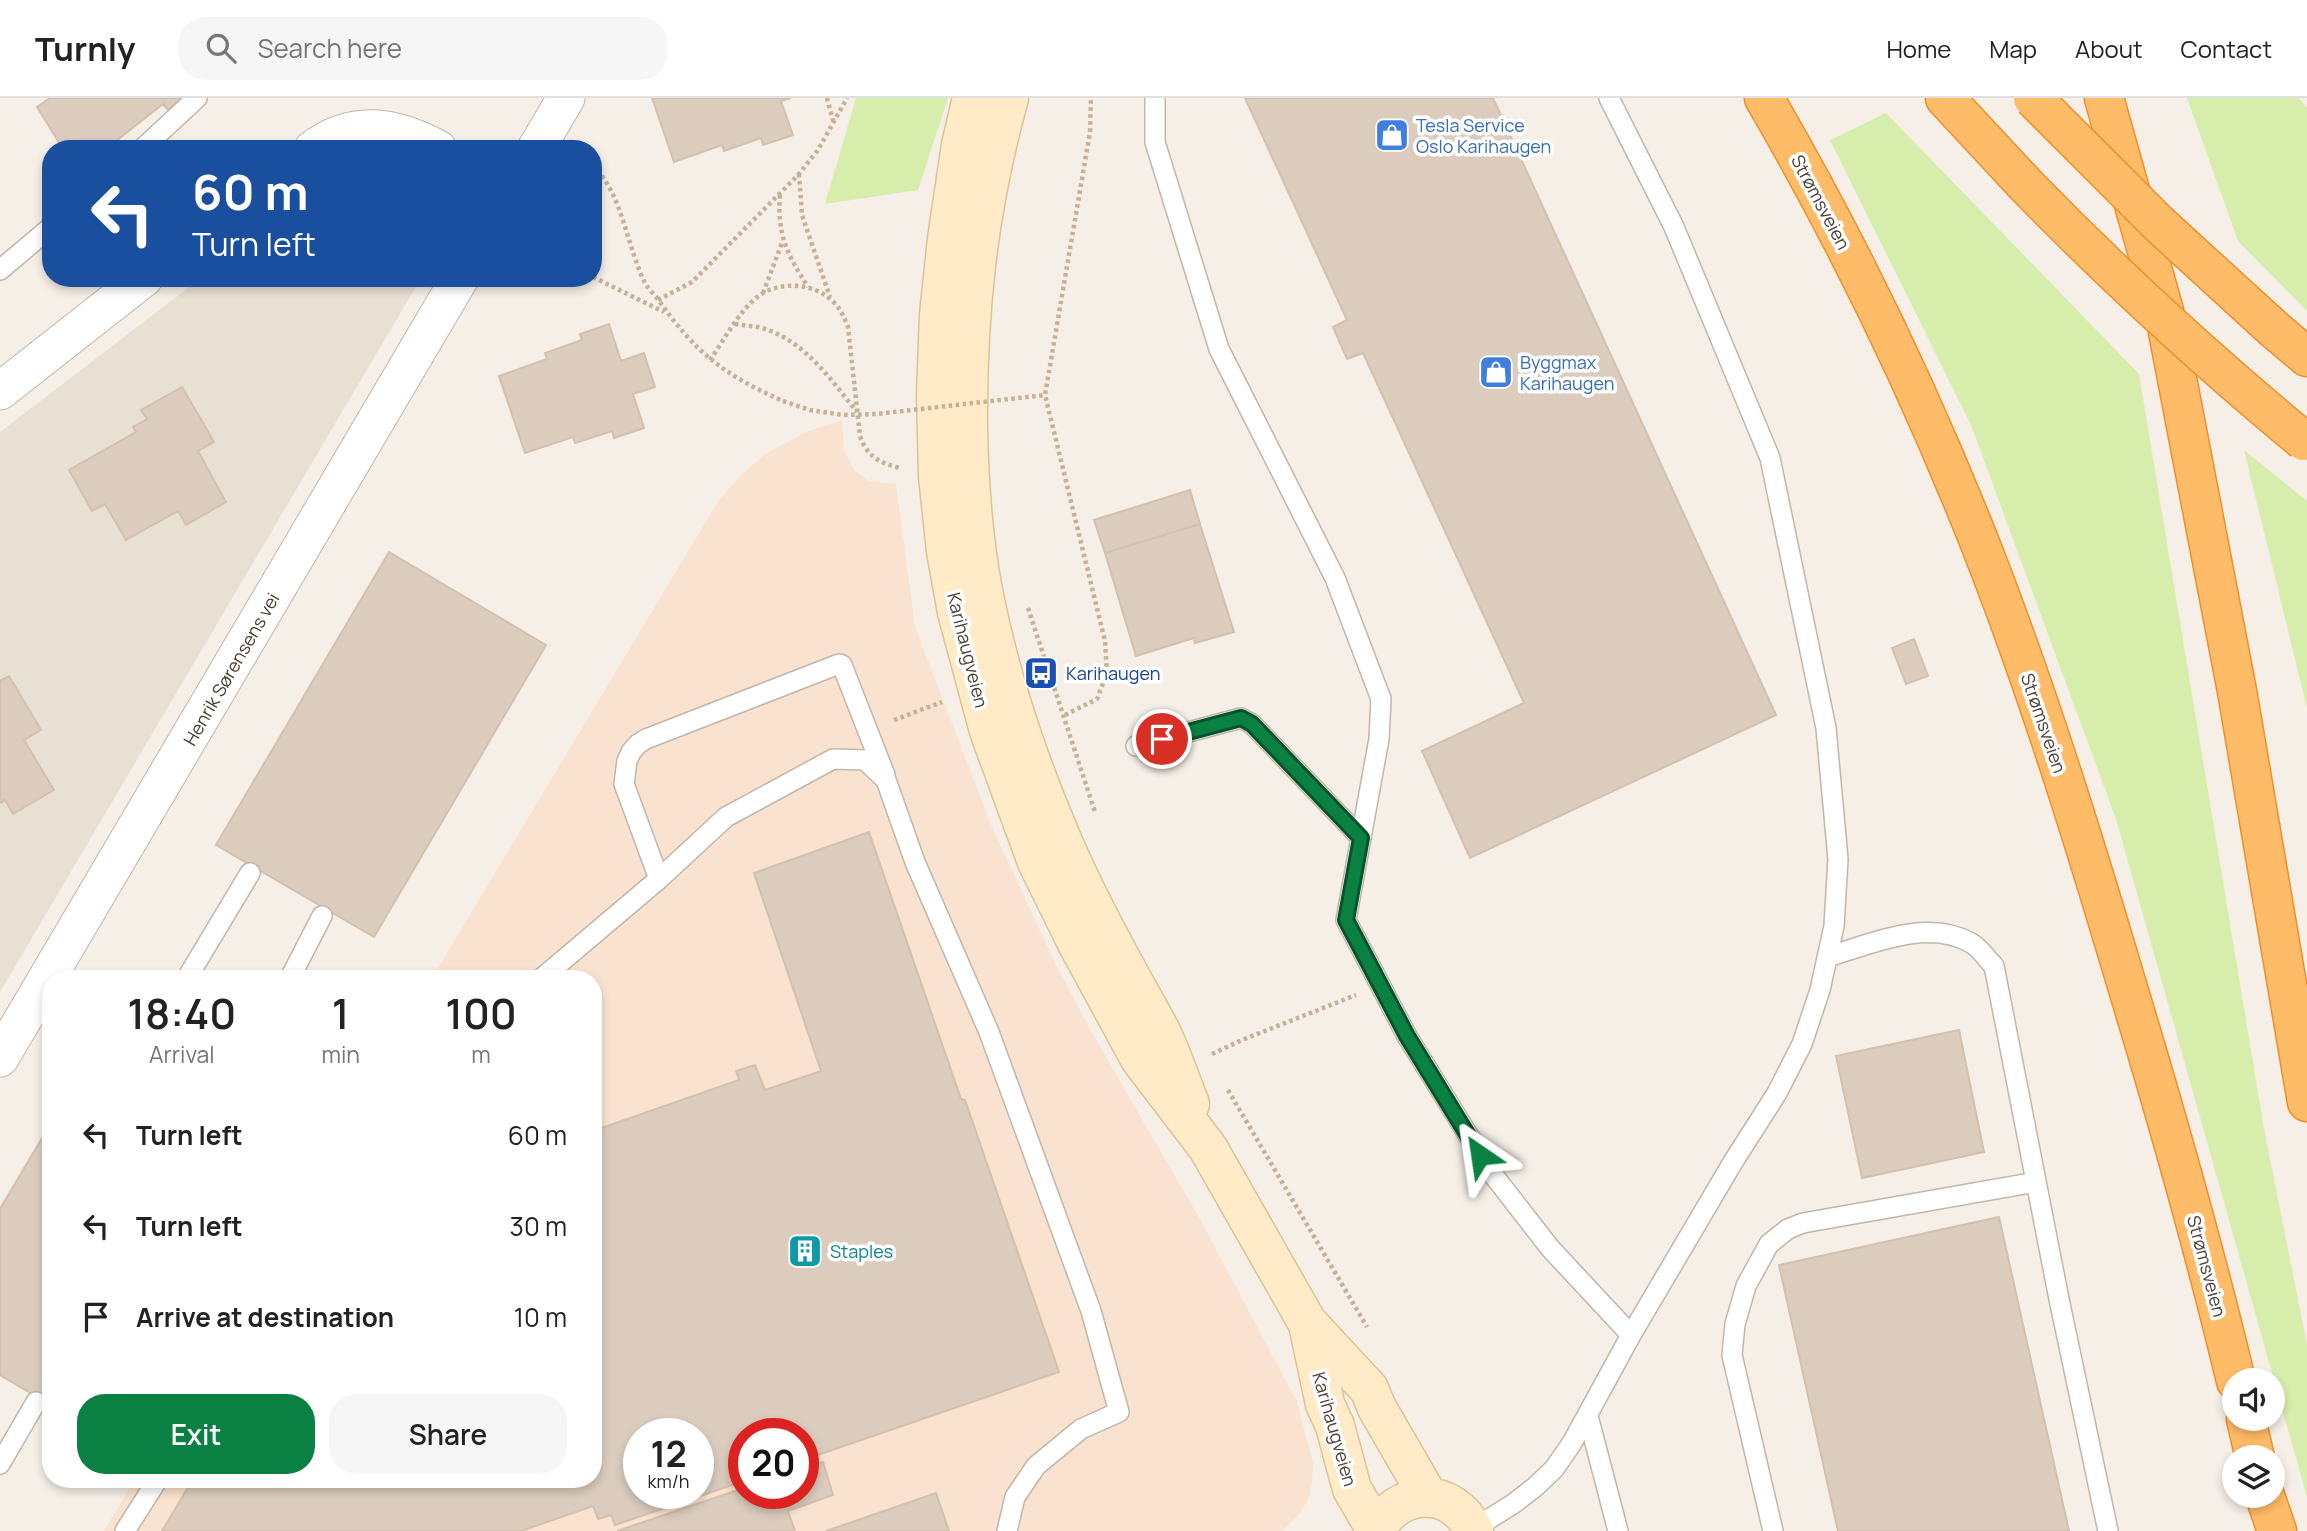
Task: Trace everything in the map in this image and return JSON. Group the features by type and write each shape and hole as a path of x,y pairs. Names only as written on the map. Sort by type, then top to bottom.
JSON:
{"highway":[{"name":"Strømsveien","path":"1765,98 1846,248 1925,413 1983,552 2084,840 2156,1084 2233,1368"},
{"path":"1945,98 2023,182 2140,299 2238,387 2305,442"},
{"path":"2034,98 2141,207 2307,358"},
{"path":"2104,98 2164,311 2237,691 2307,1102"},
{"path":"2265,1508 2267,1531"},
{"path":"2268,1508 2277,1531"}],"main road":[{"name":"Karihaugveien","path":"972,98 961,145 947,239 939,315 936,394 939,476 946,551 957,612 989,731 1037,862 1140,1059 1208,1148 1307,1322 1369,1389 1377,1408 1429,1498 1403,1502 1391,1509 1376,1530 1352,1489 1335,1426 1325,1404 1307,1322"},
{"name":"Karihaugveien","path":"1009,98 993,158 979,229 970,316 969,474 984,594 1020,732 1040,788 1107,933 1166,1043 1208,1148"},
{"path":"1429,1498 1455,1507 1466,1517 1474,1530"}],"street":[{"path":"541,140 566,98"},
{"path":"327,140 349,130 378,128 401,132 418,140"},
{"path":"0,391 133,287"},
{"name":"Henrik Sørensens vei","path":"57,970 455,287"},
{"name":"Henrik Sørensens vei","path":"0,1058 42,994"}],"lane":[{"path":"152,140 197,98"},
{"path":"1155,98 1155,142 1219,349 1335,578 1381,699 1379,739 1346,920 1407,1036 1491,1172 1550,1248 1631,1335"},
{"path":"1474,1530 1513,1504 1554,1469 1588,1416 1631,1335 1777,1093 1802,1044 1820,990 1834,926 1838,859 1826,729 1770,458 1674,227 1609,98"},
{"path":"0,270 42,235"},
{"path":"659,879 624,784 631,752 646,739 842,665 915,862 989,1032 1091,1311 1119,1412 1081,1429 1036,1466 1016,1497 1007,1531"},
{"path":"1136,746 1241,718 1252,724 1361,838"},
{"path":"551,970 659,879 726,817 833,759 865,760 886,780"},
{"path":"192,970 250,873"},
{"path":"294,970 322,916"},
{"path":"1827,957 1913,933 1947,933 1974,944 1994,967 2108,1531"},
{"path":"1773,1531 1732,1355 1739,1305 1746,1286 1769,1244 1788,1229 1803,1223 2036,1182"},
{"path":"0,1464 36,1402"},
{"path":"1588,1416 1618,1531"},
{"path":"125,1531 153,1488"}],"path":[{"path":"827,98 834,124"},
{"path":"658,299 692,282 799,174 818,150 847,98"},
{"path":"1065,715 1097,699 1107,673 1105,642 1045,395 1090,132 1091,98"},
{"path":"799,174 802,215 830,298 842,312 848,327 860,436 872,457 884,464 903,468"},
{"path":"602,177 613,191 645,284 665,312 710,360 748,386 810,410 843,415 876,414 1045,395"},
{"path":"780,194 778,219 783,242 808,288"},
{"path":"710,360 745,311 763,293 783,242"},
{"path":"602,281 665,312"},
{"path":"763,293 781,286 808,288 830,298"},
{"path":"735,324 767,329 786,339 815,361 857,412"},
{"path":"889,722 928,708"},
{"path":"1208,1056 1381,985"}],"shaded area":[{"path":"189,287 416,287 0,992 0,432"},
{"path":"842,420 844,450 855,471 869,481 896,484 915,627 992,827 1056,965 1091,1031 1201,1221 1297,1402 1313,1463 1308,1500 1300,1513 1282,1531 104,1531 130,1488 602,1488 602,970 437,970 719,500 740,476 765,454 806,432"}],"green space":[{"path":"856,98 948,98 918,190 825,204"},
{"path":"2187,98 2299,98 2307,108 2307,311 2238,241"},
{"path":"1886,113 2139,374 2264,1129 2307,1345 2307,1497 2285,1419 2285,1368 2271,1368 2116,819 1971,425 1830,140"},
{"path":"2244,450 2307,501 2307,708"}],"building":[{"path":"50,98 180,100 168,110 163,104 117,140 57,140 37,107"},
{"path":"652,98 791,98 781,101 793,135 763,145 761,138 724,151 722,145 674,162"},
{"path":"1245,98 1493,98 1776,715 1470,858 1422,751 1524,703 1363,353 1347,359 1333,327 1347,320"},
{"path":"609,324 621,361 644,353 655,387 633,394 644,428 614,438 612,431 575,443 573,437 525,453 499,376 547,359 545,353 582,340 580,334"},
{"path":"182,387 214,442 198,451 226,502 186,525 178,511 126,540 105,504 92,511 69,470 136,432 133,427 147,419 141,410"},
{"path":"1190,490 1200,524 1105,553 1094,520"},
{"path":"1200,524 1234,632 1195,643 1194,638 1136,656 1105,553"},
{"path":"389,552 546,645 374,937 216,845"},
{"path":"1914,639 1928,676 1906,684 1892,648"},
{"path":"9,676 41,730 24,740 54,790 13,814 5,800 0,803 0,681"},
{"name":"Staples","path":"869,832 1059,1372 819,1454 819,1418 728,1418 728,1486 714,1491 714,1418 623,1418 623,1509 662,1509 615,1525 611,1515 598,1519 593,1506 521,1531 162,1531 188,1488 602,1488 602,1128 739,1080 736,1071 755,1065 765,1090 821,1071 754,873"},
{"path":"1959,1030 1984,1152 1862,1178 1836,1056"},
{"path":"42,1138 42,1400 0,1375 0,1209"},
{"path":"1999,1217 2069,1531 1838,1531 1779,1265"},
{"path":"823,1462 833,1495 819,1500 819,1463"},
{"path":"728,1493 728,1509 794,1509 788,1511 795,1531 617,1531 682,1509 714,1509 714,1498"},
{"path":"936,1493 949,1531 826,1531"}],"place":[{"name":"Tesla Service Oslo Karihaugen","path":"1392,135"},
{"name":"Byggmax Karihaugen","path":"1496,372"},
{"name":"Karihaugen","path":"1041,673"},
{"name":"Staples","path":"805,1251"}],"route":[{"path":"1162,739 1241,718 1252,724 1361,838 1346,920 1407,1036 1480,1155"}]}
